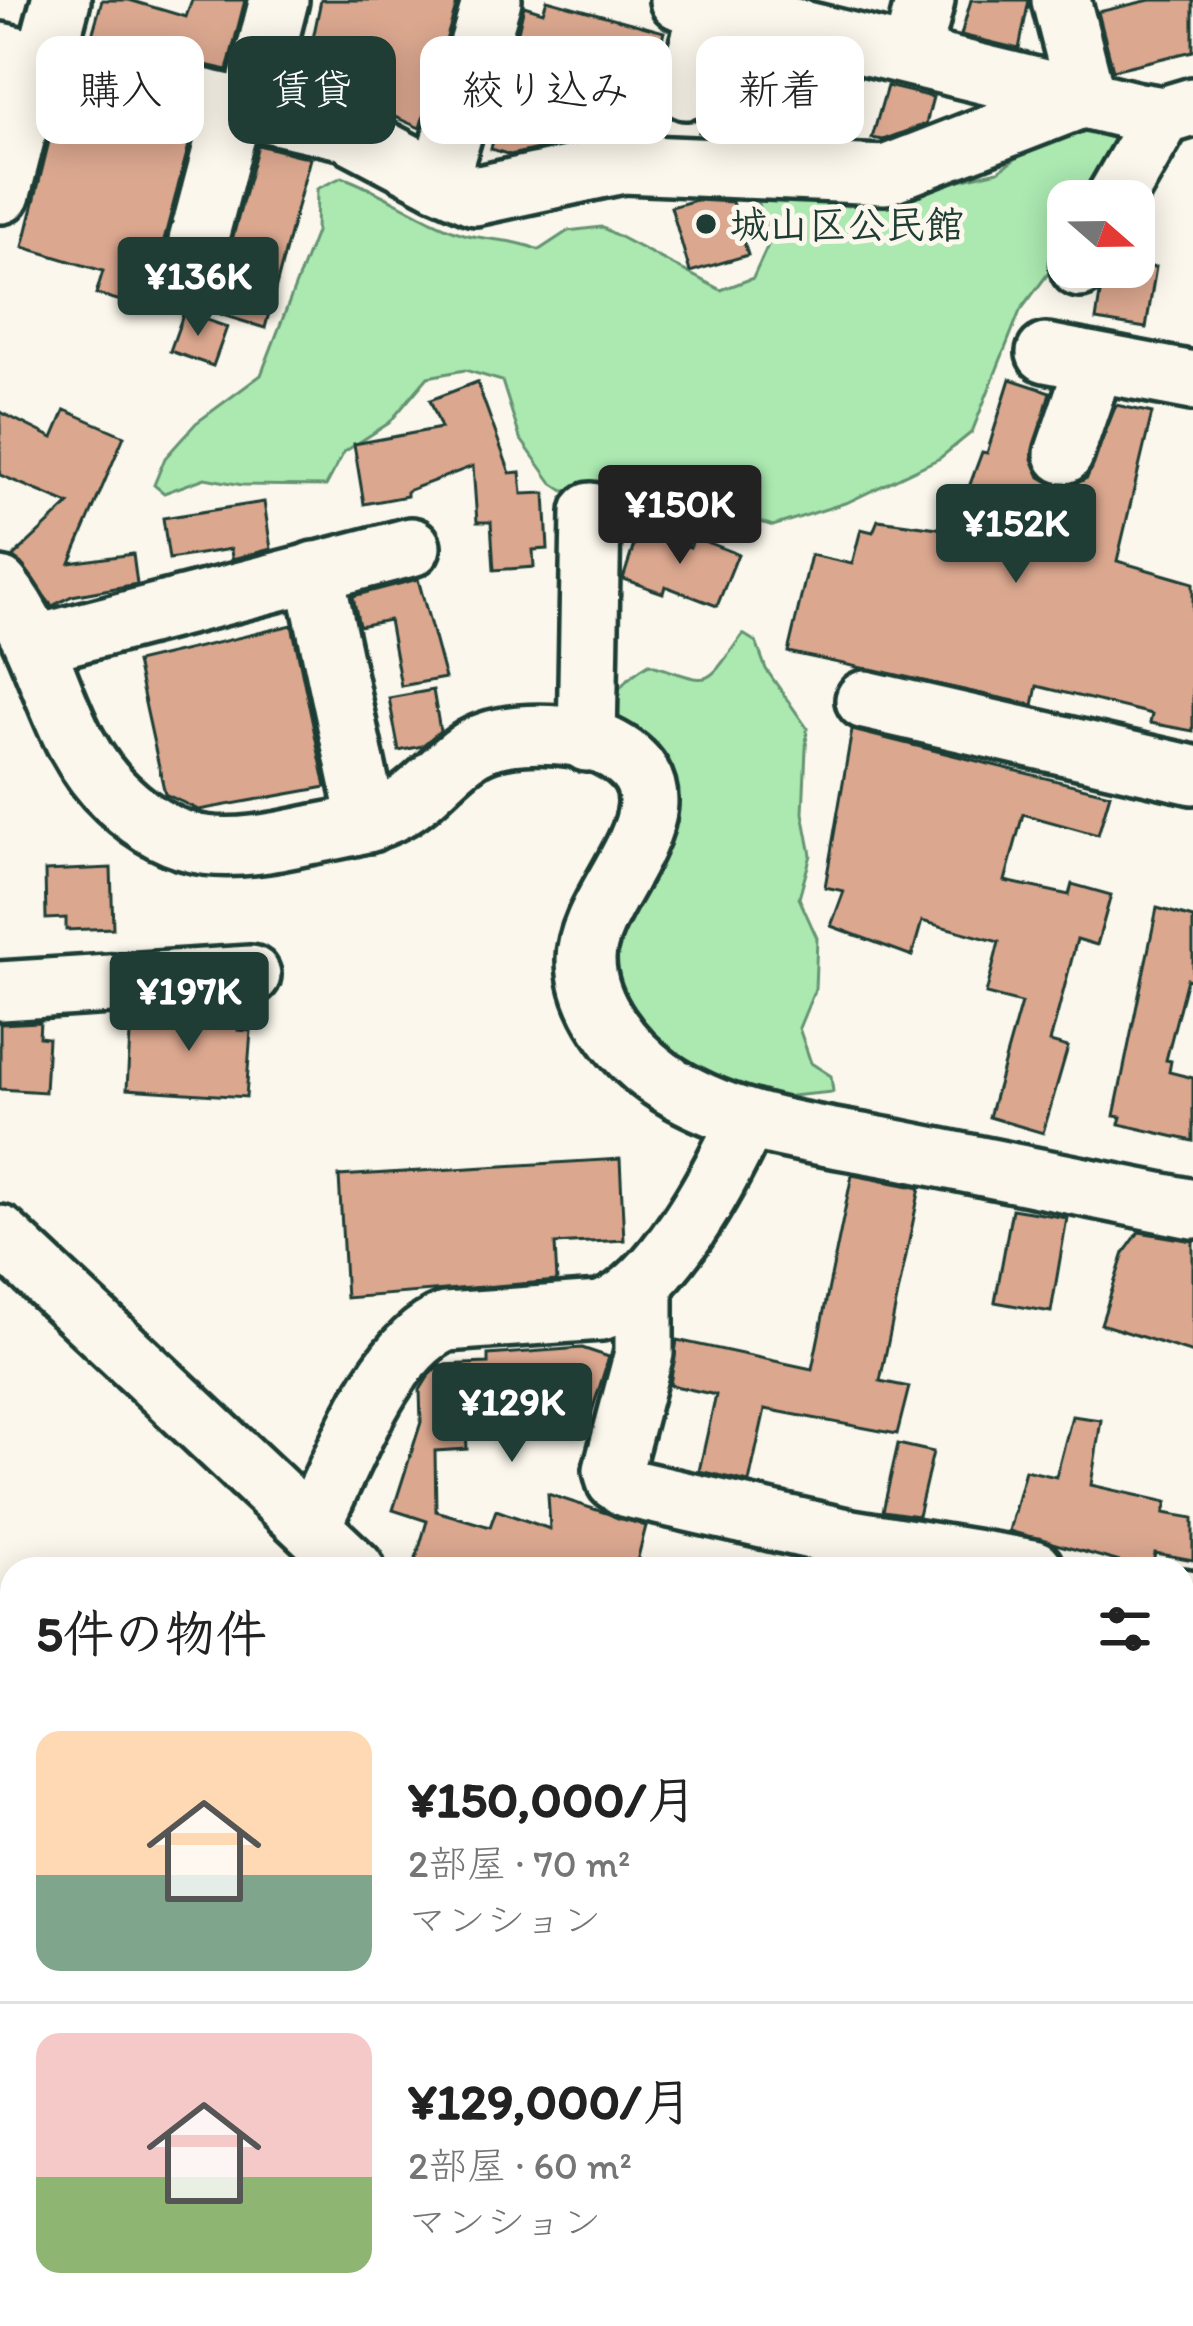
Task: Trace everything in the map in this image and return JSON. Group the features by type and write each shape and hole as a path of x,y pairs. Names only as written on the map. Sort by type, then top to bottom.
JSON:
{"street":[{"path":"1,194 26,59 61,0"},
{"path":"267,36 279,0"},
{"path":"439,180 492,0"},
{"path":"911,56 926,0"},
{"path":"1061,0 1086,97"},
{"path":"686,90 700,3 1086,97 1178,112 1129,180"},
{"path":"26,59 228,108"},
{"path":"371,144 475,196 623,164 885,175 1086,97"},
{"path":"198,241 231,144"},
{"path":"1064,454 1071,358 1193,381"},
{"path":"587,742 591,512"},
{"path":"37,644 411,547"},
{"path":"314,571 368,823"},
{"path":"0,587 37,644 69,736 91,772 121,802 182,842 247,848 368,823 400,809 472,748 490,741 542,735 587,742 630,760 644,784 648,805 644,831 596,918 586,956 591,993 615,1036 659,1077 747,1120 1193,1209"},
{"path":"865,700 1193,775"},
{"path":"0,991 251,975"},
{"path":"311,1526 399,1355 424,1330 446,1322 601,1311 644,1285 729,1158 747,1120"},
{"path":"0,1235 343,1557"},
{"path":"644,1285 644,1352 613,1470 616,1481 627,1488 846,1538 961,1557"}],"green space":[{"path":"1095,117 1123,144 1104,180 1047,180 1047,275 1020,311 972,432 940,458 848,502 773,526 719,509 648,516 599,488 564,491 552,483 520,438 502,381 465,370 428,377 389,423 344,452 326,486 242,485 205,478 164,493 154,485 165,458 196,423 261,375 316,232 317,189 342,177 449,229 539,250 568,231 601,227 721,290 753,278 768,245 755,191 848,206 998,171 1069,122"},
{"path":"743,634 756,642 766,669 807,728 803,813 811,855 799,898 817,938 815,989 799,1028 811,1063 831,1076 833,1092 760,1099 672,1067 596,973 614,924 652,882 667,843 611,725 618,690 649,664 705,678"}],"building":[{"path":"102,0 129,0 186,17 192,0 245,0 236,36 228,36 227,70 204,65 204,36 92,36"},
{"path":"321,0 458,0 447,36 420,36 420,128 396,117 396,36 314,36"},
{"path":"547,0 664,32 663,36 517,36 524,6 543,12"},
{"path":"971,0 1029,0 1019,49 961,35"},
{"path":"1150,0 1193,0 1193,51 1113,70 1098,12"},
{"path":"887,86 933,97 926,124 883,140 872,138"},
{"path":"48,144 189,144 146,308 96,294 103,271 23,247"},
{"path":"492,144 552,144 510,155 491,149"},
{"path":"258,145 310,158 265,328 216,313 239,242 232,240"},
{"path":"696,200 732,202 748,255 690,272 671,207"},
{"path":"1103,288 1153,288 1146,328 1096,320"},
{"path":"184,312 227,327 213,366 170,351"},
{"path":"1010,379 1050,392 1032,459 1040,477 1054,485 1072,486 1087,478 1116,405 1152,413 1117,561 1193,583 1193,731 1150,723 1152,714 1037,686 1033,705 788,652 811,555 852,564 861,529 873,532 878,520 953,530 982,452 987,453"},
{"path":"477,382 510,473 520,472 522,494 545,493 548,549 533,550 534,567 494,570 491,522 477,522 473,466 407,491 407,496 364,504 354,444 441,428 430,400"},
{"path":"65,410 124,436 70,563 133,554 137,584 72,596 52,606 13,557 69,504 0,475 0,412 53,438"},
{"path":"264,502 271,549 232,559 231,549 169,559 163,518"},
{"path":"639,529 690,547 694,537 738,554 717,606 665,586 663,593 623,579"},
{"path":"418,579 445,678 401,686 389,620 359,626 353,596"},
{"path":"292,625 326,787 199,810 165,794 136,662"},
{"path":"433,690 440,731 422,746 399,751 389,698"},
{"path":"852,730 1110,794 1098,835 1023,814 1005,881 1069,895 1072,884 1111,895 1097,945 1077,939 1050,1042 1068,1047 1043,1133 989,1117 1021,1003 986,994 999,942 922,921 912,956 831,926 844,891 825,887"},
{"path":"111,868 113,928 66,930 66,918 46,919 45,871"},
{"path":"1157,908 1193,918 1193,981 1187,979 1166,1060 1171,1061 1169,1072 1193,1078 1193,1141 1119,1124 1121,1117 1114,1116"},
{"path":"184,1012 239,1016 238,1030 251,1031 246,1097 127,1089 131,1016"},
{"path":"40,1022 39,1037 48,1038 45,1092 0,1089 0,1024"},
{"path":"620,1159 624,1240 555,1244 557,1281 346,1298 339,1176"},
{"path":"852,1175 920,1188 880,1381 909,1387 897,1434 765,1409 749,1482 699,1471 716,1395 670,1385 677,1340 812,1369"},
{"path":"1012,1209 1067,1218 1051,1312 995,1302"},
{"path":"1139,1232 1193,1241 1193,1353 1101,1324 1124,1253"},
{"path":"582,1348 609,1357 586,1430 466,1431 467,1449 435,1451 436,1511 490,1527 496,1510 550,1529 548,1494 646,1526 638,1557 416,1557 427,1521 393,1510 421,1422 420,1390 440,1365 488,1363 488,1355"},
{"path":"1072,1416 1101,1420 1091,1485 1167,1502 1164,1513 1193,1518 1193,1557 1155,1553 1154,1557 1102,1557 1009,1531 1025,1470 1056,1477"},
{"path":"898,1444 933,1452 918,1516 883,1511"}],"place":[{"name":"城山区公民館","path":"706,224"}]}
